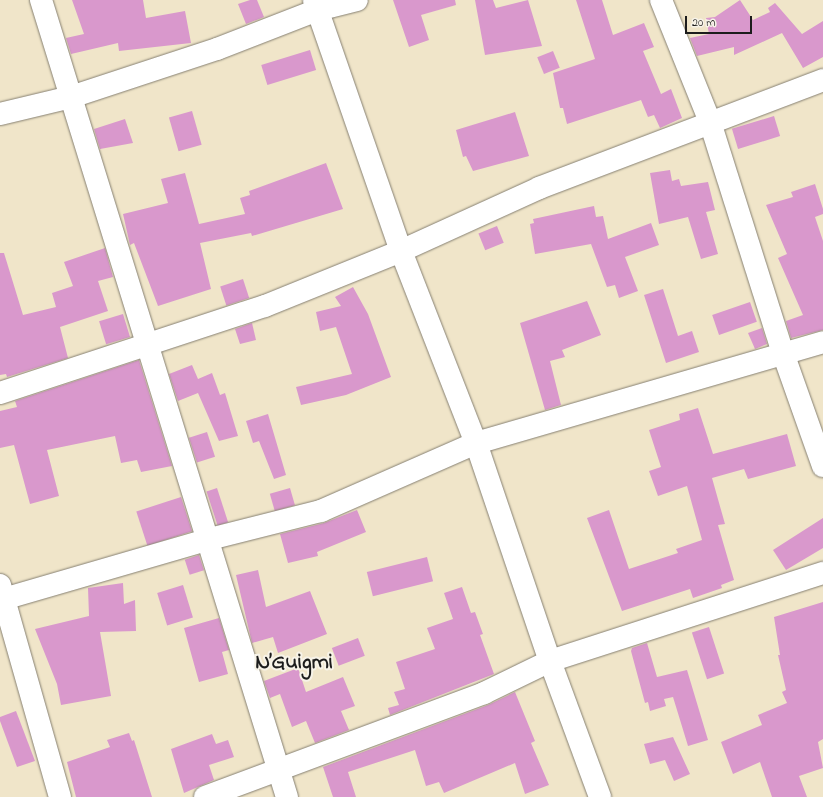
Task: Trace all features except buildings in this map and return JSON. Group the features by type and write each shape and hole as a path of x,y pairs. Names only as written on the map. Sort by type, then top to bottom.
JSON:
{"street":[{"path":"41,0 206,540 287,797"},
{"path":"0,114 71,96 217,49 316,5 357,0"},
{"path":"661,0 710,122 783,353 823,466"},
{"path":"316,5 401,251 476,443 550,660 600,797"},
{"path":"0,393 265,306 401,251 539,188 823,80"},
{"path":"60,797 1,594 321,511 476,443 823,342"},
{"path":"205,797 484,693 550,660 823,573"}],"district":[{"name":"N’Guigmi","path":"294,664"}]}
